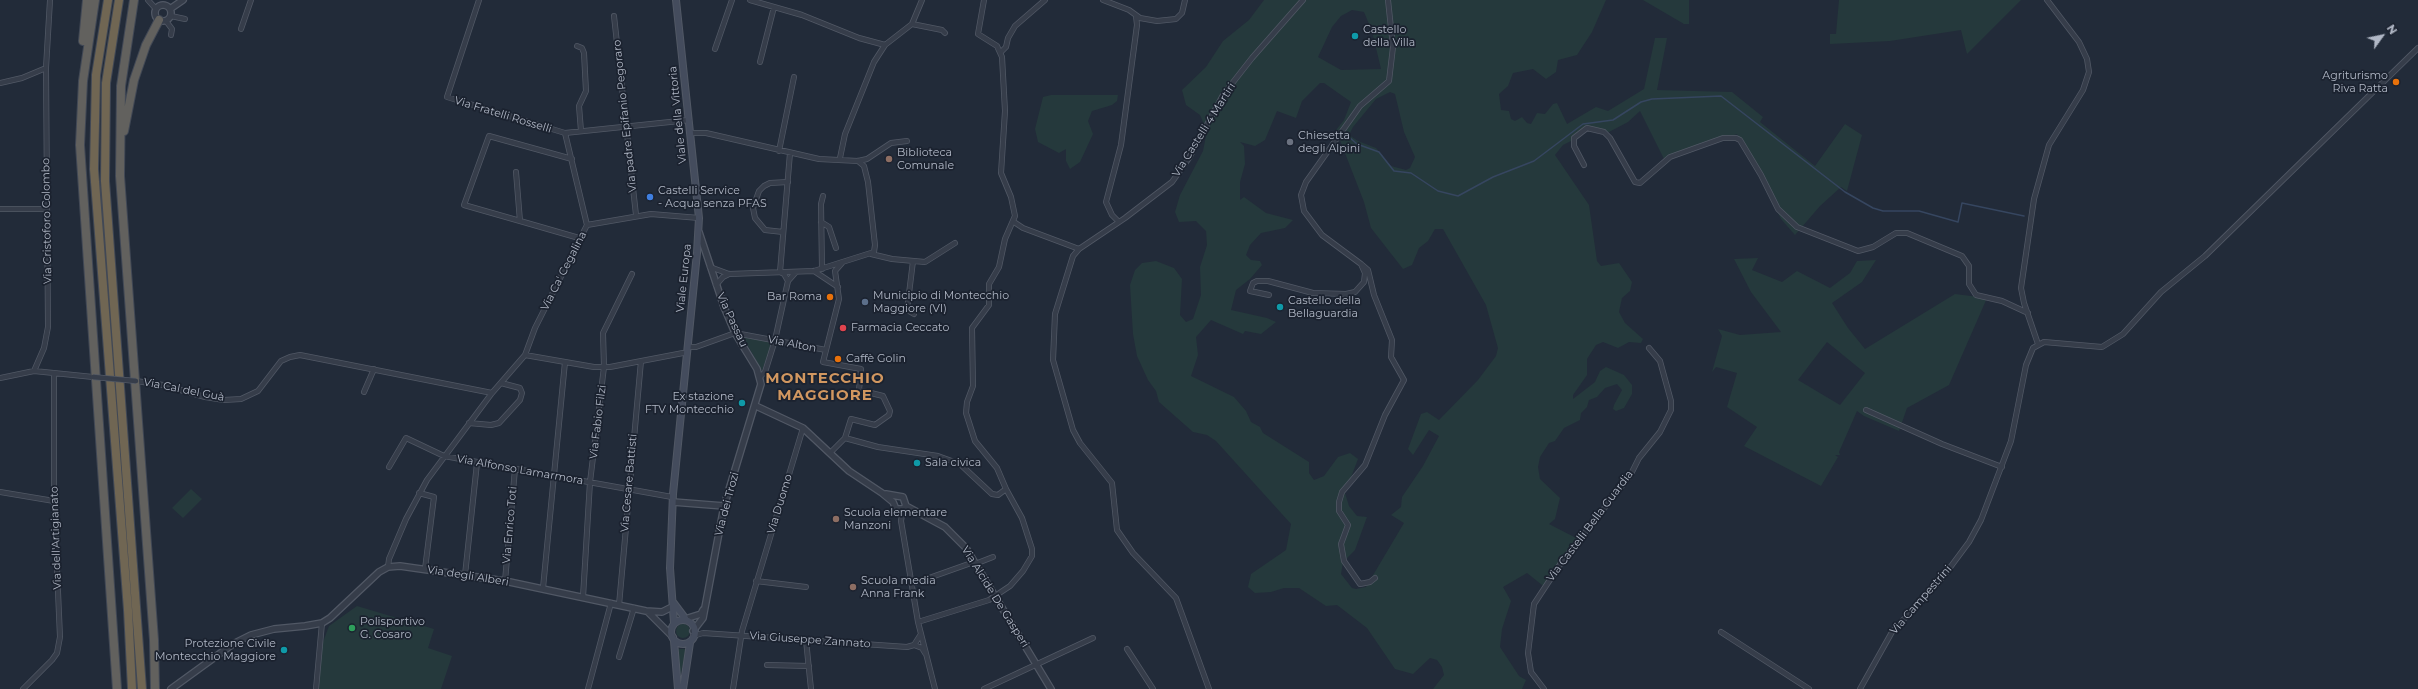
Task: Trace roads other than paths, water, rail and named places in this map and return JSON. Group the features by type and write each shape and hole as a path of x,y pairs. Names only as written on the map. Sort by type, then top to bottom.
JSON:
{"highway":[{"path":"87,0 78,88 80,145 117,689"},
{"path":"80,145 83,81 95,0"},
{"path":"108,0 95,94 94,169 126,574 132,689"},
{"path":"119,0 106,83 105,174 142,689"},
{"path":"134,0 125,56 119,119 122,214 154,640 155,689"},
{"path":"122,214 124,125 134,80 146,45 163,21"}],"main road":[{"name":"Viale della Vittoria","path":"676,0 691,133 699,218 698,229"},
{"name":"Viale Europa","path":"684,378 684,353 688,329 698,229"},
{"name":"Viale Europa","path":"678,689 670,568 672,499 688,347 688,329"},
{"path":"672,604 691,624 693,634 690,642 683,689"},
{"path":"674,624 685,619"},
{"path":"674,639 683,645 690,642"}],"street":[{"name":"Via Cristoforo Colombo","path":"34,371 44,348 48,327 46,68 50,0"},
{"path":"148,0 156,9 155,16 172,29 172,35"},
{"path":"170,9 182,0"},
{"path":"241,29 251,0"},
{"name":"Via Fratelli Rosselli","path":"479,0 447,96 565,133"},
{"path":"715,49 732,0"},
{"path":"750,0 802,16 859,38 886,45"},
{"path":"840,158 852,116 874,62 886,45 912,24 922,0"},
{"path":"918,622 995,597 1016,581 1032,554 1022,518 1006,489 997,468 974,437 967,420 966,406 972,386 972,328 989,305 989,284 999,267 1005,240 1016,216 1011,198 1001,173 1005,111 1001,52 997,46 979,35 984,0"},
{"path":"1001,52 1005,49 1008,38 1015,26 1035,6 1045,0"},
{"path":"1103,0 1129,10 1136,16 1157,21 1174,20 1182,13 1185,0"},
{"name":"Via Castelli 4 Martiri","path":"1079,249 1119,222 1172,182 1193,150 1223,95 1252,58 1303,0"},
{"path":"1375,578 1370,582 1360,584 1344,561 1341,544 1348,524 1339,511 1339,502 1342,492 1365,465 1385,415 1404,380 1392,359 1392,340 1374,295 1368,270 1322,235 1304,211 1301,195 1306,182 1360,106 1389,81 1393,47 1388,0"},
{"path":"2047,0 2079,42 2087,59 2089,72 2083,90 2049,145 2034,199 2021,288 2038,344 2054,342 2097,348 2108,346 2123,334 2161,292 2205,256 2418,48"},
{"path":"156,9 164,5 170,9 171,16"},
{"path":"760,62 774,8"},
{"path":"163,21 171,16 185,18"},
{"name":"Via padre Epifanio Pegoraro","path":"614,16 636,215"},
{"path":"1119,222 1112,215 1106,202 1121,145 1137,25 1136,16"},
{"path":"912,24 942,30 945,33"},
{"path":"577,46 582,48 584,53 586,91 579,104 581,131"},
{"path":"0,83 22,78 46,68"},
{"path":"779,151 794,77"},
{"path":"587,225 565,133 689,120"},
{"path":"1584,165 1574,146 1574,138 1588,128 1604,132 1610,138 1634,182 1640,183 1672,156 1723,138 1736,138 1740,140 1761,175 1778,209 1788,220 1802,230 1858,251 1873,247 1896,233 1907,233 1962,256 1969,266 1969,284 1976,295 2002,301 2028,313"},
{"path":"691,133 706,132 779,151 819,158 858,160 867,159 891,143 907,140"},
{"path":"572,159 489,136 464,205 579,238"},
{"path":"780,272 790,153"},
{"path":"858,160 863,163 866,174 876,249 871,254"},
{"path":"516,172 520,221"},
{"path":"783,232 765,230 755,218 754,208 759,191 764,186 770,183 788,182"},
{"path":"822,269 821,204 823,196"},
{"path":"0,209 46,209"},
{"name":"Via Ca' Cegalina","path":"525,355 535,328 579,238 587,225 636,215 699,218"},
{"path":"821,222 829,227 836,248"},
{"path":"1014,222 1023,228 1079,249 1069,265 1055,314 1052,346 1056,373 1073,430 1080,443 1112,483 1117,530 1133,553 1176,598 1209,689"},
{"name":"Via Passau","path":"698,229 716,285 735,333 760,377"},
{"path":"710,267 729,274 814,271 871,254 925,262 955,244"},
{"path":"913,261 907,310 914,314"},
{"path":"830,453 845,438 850,420 875,425 889,415 889,407 883,396 859,390 861,369 823,362 839,299 835,271 842,263"},
{"path":"1269,295 1250,291 1252,283 1263,281 1312,292 1351,293 1359,289 1364,282 1365,273 1361,264"},
{"path":"814,271 838,287"},
{"path":"780,272 784,274 788,281"},
{"path":"796,272 788,281 775,340 765,372 760,377 761,392 756,406 803,428 849,471 893,502 898,496"},
{"name":"Via Fabio Filzi","path":"583,597 590,482 604,367 603,333 632,274"},
{"path":"716,285 723,277 729,274"},
{"path":"688,347 696,347 735,333"},
{"name":"Via Alton","path":"735,333 826,350"},
{"name":"Via Campestrini","path":"1860,689 1892,632 1929,594 1969,542 1981,520 2011,441 2026,365 2033,348 2038,344"},
{"name":"Via Castelli Bella Guardia","path":"1544,689 1531,672 1528,653 1534,604 1563,560 1630,476 1639,458 1660,432 1671,410 1671,401 1660,362 1649,348"},
{"path":"172,689 234,644 251,634 322,623 344,607 379,572 388,567 389,559 419,493 444,456 492,393 525,355 604,367 684,353"},
{"name":"Via Cal del Guà","path":"0,378 34,371 136,381 163,385 205,397 234,399 248,397 258,391 277,365 295,355 312,356 492,393"},
{"name":"Via Cesare Battisti","path":"618,605 641,361"},
{"path":"543,588 565,362"},
{"path":"364,392 374,369"},
{"name":"Via dell'Artigianato","path":"23,689 57,653 60,637 54,501 54,373"},
{"path":"469,423 491,425 499,423 520,400 522,393 520,388 501,383"},
{"name":"Via dei Trozi","path":"693,634 703,618 724,506 756,406"},
{"path":"1866,410 1942,444 2002,467"},
{"name":"Via Duomo","path":"733,689 741,635 803,428"},
{"name":"Via Alfonso Lamarmora","path":"389,467 406,438 444,456 555,477 628,488 672,499"},
{"path":"845,438 878,448 938,456 960,464 992,494 998,495 1006,489"},
{"path":"465,575 477,463"},
{"name":"Via Enrico Toti","path":"505,581 515,469"},
{"path":"0,492 54,501"},
{"path":"419,493 434,497 426,569"},
{"path":"882,493 898,496 905,500 901,521 918,622 935,689"},
{"path":"672,499 724,506"},
{"name":"Via Alcide De Gasperi","path":"893,502 896,509 904,507 945,527 966,548 1052,689"},
{"path":"912,584 993,557"},
{"name":"Via degli Alberi","path":"388,567 400,566 426,569 505,581 646,611 662,612 672,604"},
{"path":"756,581 806,587"},
{"path":"588,689 611,603"},
{"path":"685,619 700,614 705,604"},
{"path":"619,657 634,608"},
{"name":"Via degli Alberi","path":"646,611 674,639"},
{"path":"316,689 322,623"},
{"path":"660,624 667,626 674,624"},
{"path":"1721,632 1810,689"},
{"name":"Via Giuseppe Zannato","path":"693,634 703,633 914,645"},
{"path":"921,634 914,645 922,648 927,656"},
{"path":"984,689 1093,638"},
{"path":"806,640 811,689"},
{"path":"1127,649 1153,689"},
{"path":"767,665 809,666"}],"waterway":[{"path":"1349,137 1357,144 1379,152 1394,171 1411,173 1438,191 1458,196 1493,177 1534,161 1583,124 1613,120 1641,102 1652,99 1721,96 1845,192 1873,208 1883,211 1919,211 1958,222 1962,203 2024,216"}],"place":[{"name":"Castello della Villa","path":"1355,36"},
{"name":"Agriturismo Riva Ratta","path":"2396,82"},
{"name":"Chiesetta degli Alpini","path":"1290,142"},
{"name":"Biblioteca Comunale","path":"889,159"},
{"name":"Castelli Service - Acqua senza PFAS","path":"650,197"},
{"name":"Bar Roma","path":"830,297"},
{"name":"Municipio di Montecchio Maggiore (VI)","path":"865,302"},
{"name":"Castello della Bellaguardia","path":"1280,307"},
{"name":"Farmacia Ceccato","path":"843,328"},
{"name":"Caffè Golin","path":"838,359"},
{"name":"Ex stazione FTV Montecchio","path":"742,403"},
{"name":"Sala civica","path":"917,463"},
{"name":"Scuola elementare Manzoni","path":"836,519"},
{"name":"Scuola media Anna Frank","path":"853,587"},
{"name":"Polisportivo G. Cosaro","path":"352,628"},
{"name":"Protezione Civile Montecchio Maggiore","path":"284,650"}],"district":[{"name":"MONTECCHIO MAGGIORE","path":"825,388"}]}
